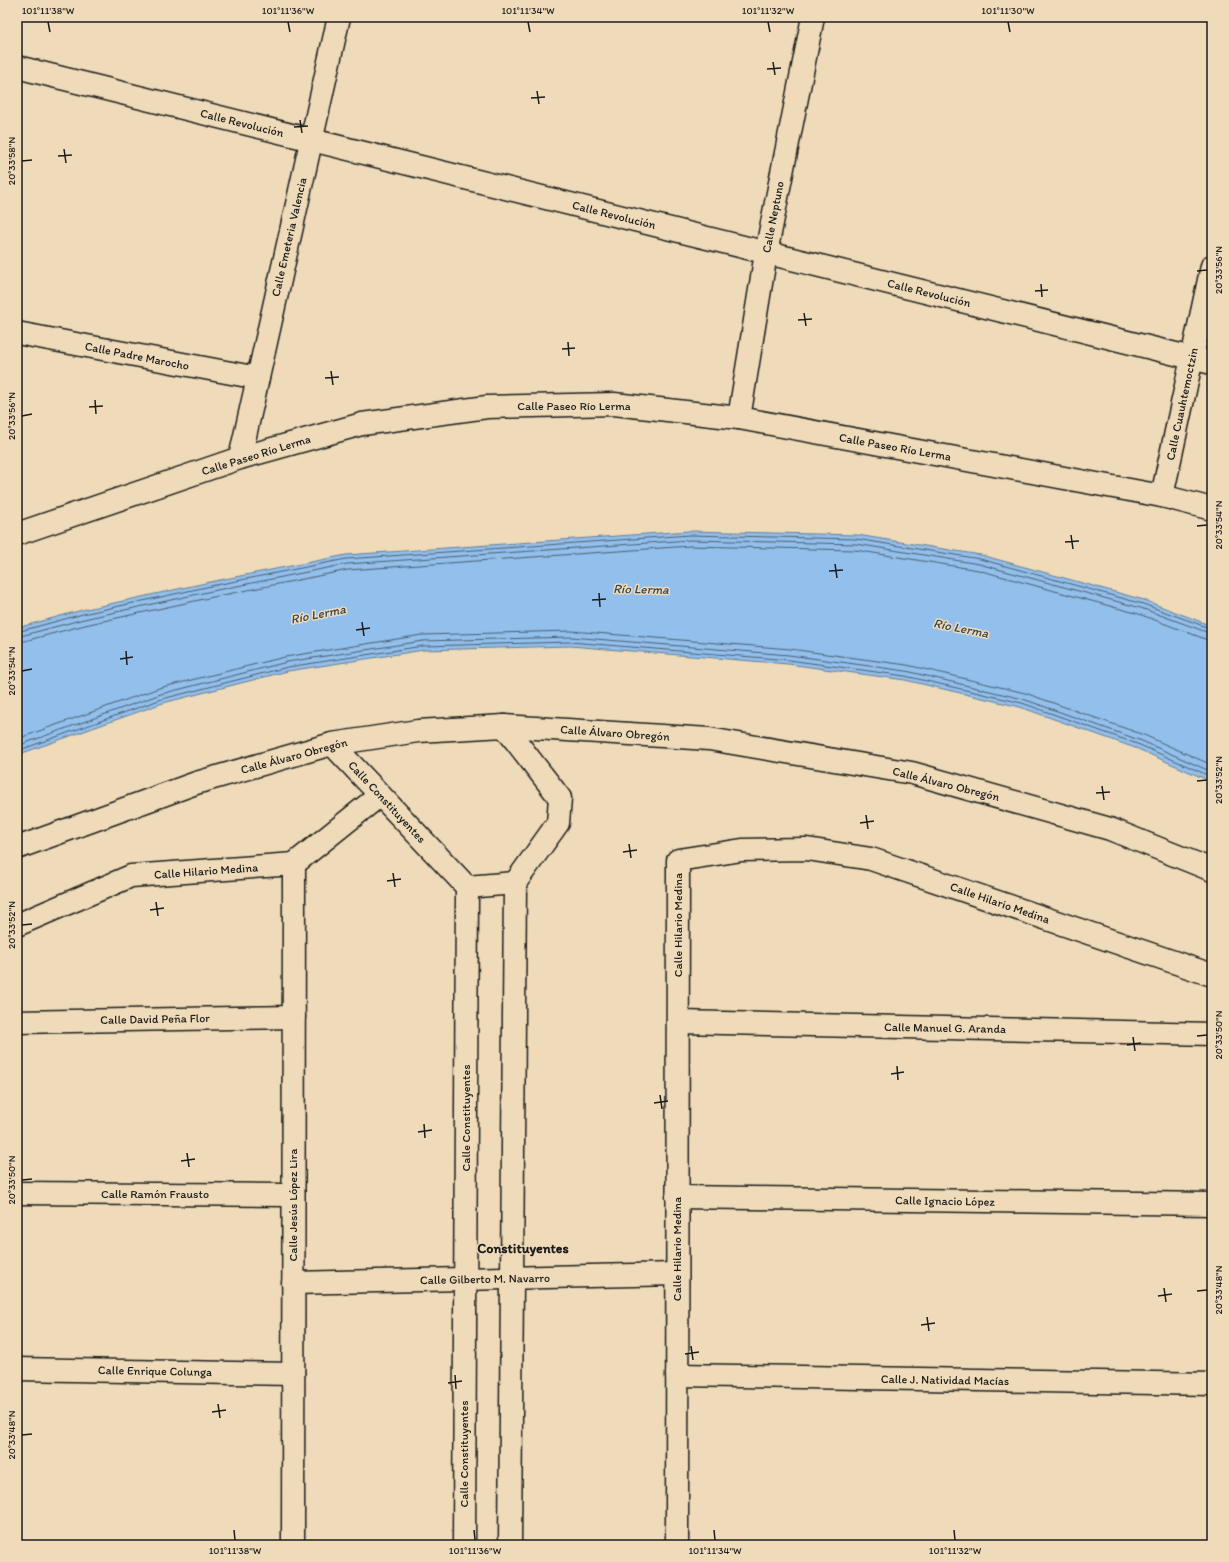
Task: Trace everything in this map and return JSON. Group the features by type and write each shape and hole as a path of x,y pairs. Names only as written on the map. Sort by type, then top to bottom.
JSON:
{"street":[{"name":"Calle Emeteria Valencia","path":"240,458 339,17"},
{"name":"Calle Neptuno","path":"739,418 766,252 813,17"},
{"name":"Calle Revolución","path":"17,67 1202,360"},
{"name":"Calle Cuauhtemoctzin","path":"1162,496 1202,360 1212,266"},
{"name":"Calle Padre Marocho","path":"17,333 258,378"},
{"name":"Calle Paseo Río Lerma","path":"17,534 240,458 362,424 487,406 614,404 739,418 1162,496 1212,509"},
{"name":"Calle Álvaro Obregón","path":"17,848 196,783 332,744 418,731 504,726 709,739 912,773 1110,829 1212,870"},
{"path":"504,726 560,798 558,824 515,883 510,1545"},
{"name":"Calle Constituyentes","path":"332,744 467,887 464,1545"},
{"path":"294,864 380,794"},
{"name":"Calle Hilario Medina","path":"677,1545 678,860 742,850 807,849 871,858 1212,975"},
{"name":"Calle Hilario Medina","path":"17,925 131,876 294,864"},
{"name":"Calle Jesús López Lira","path":"293,1545 294,864"},
{"path":"467,887 515,883"},
{"name":"Calle David Peña Flor","path":"17,1022 294,1017"},
{"name":"Calle Manuel G. Aranda","path":"678,1022 1212,1034"},
{"name":"Calle Ramón Frausto","path":"17,1193 293,1195"},
{"name":"Calle Ignacio López","path":"677,1197 1212,1204"},
{"name":"Calle Gilberto M. Navarro","path":"293,1283 677,1274"},
{"name":"Calle Enrique Colunga","path":"17,1368 293,1374"},
{"name":"Calle J. Natividad Macías","path":"677,1375 1212,1384"}],"water":[{"name":"Río Lerma","path":"689,531 857,535 981,555 1144,600 1212,626 1212,782 1138,749 1020,707 905,680 788,664 570,646 424,650 288,671 163,703 17,755 17,628 82,610 210,582 346,555"}],"district":[{"name":"Constituyentes","path":"523,1248"}]}
